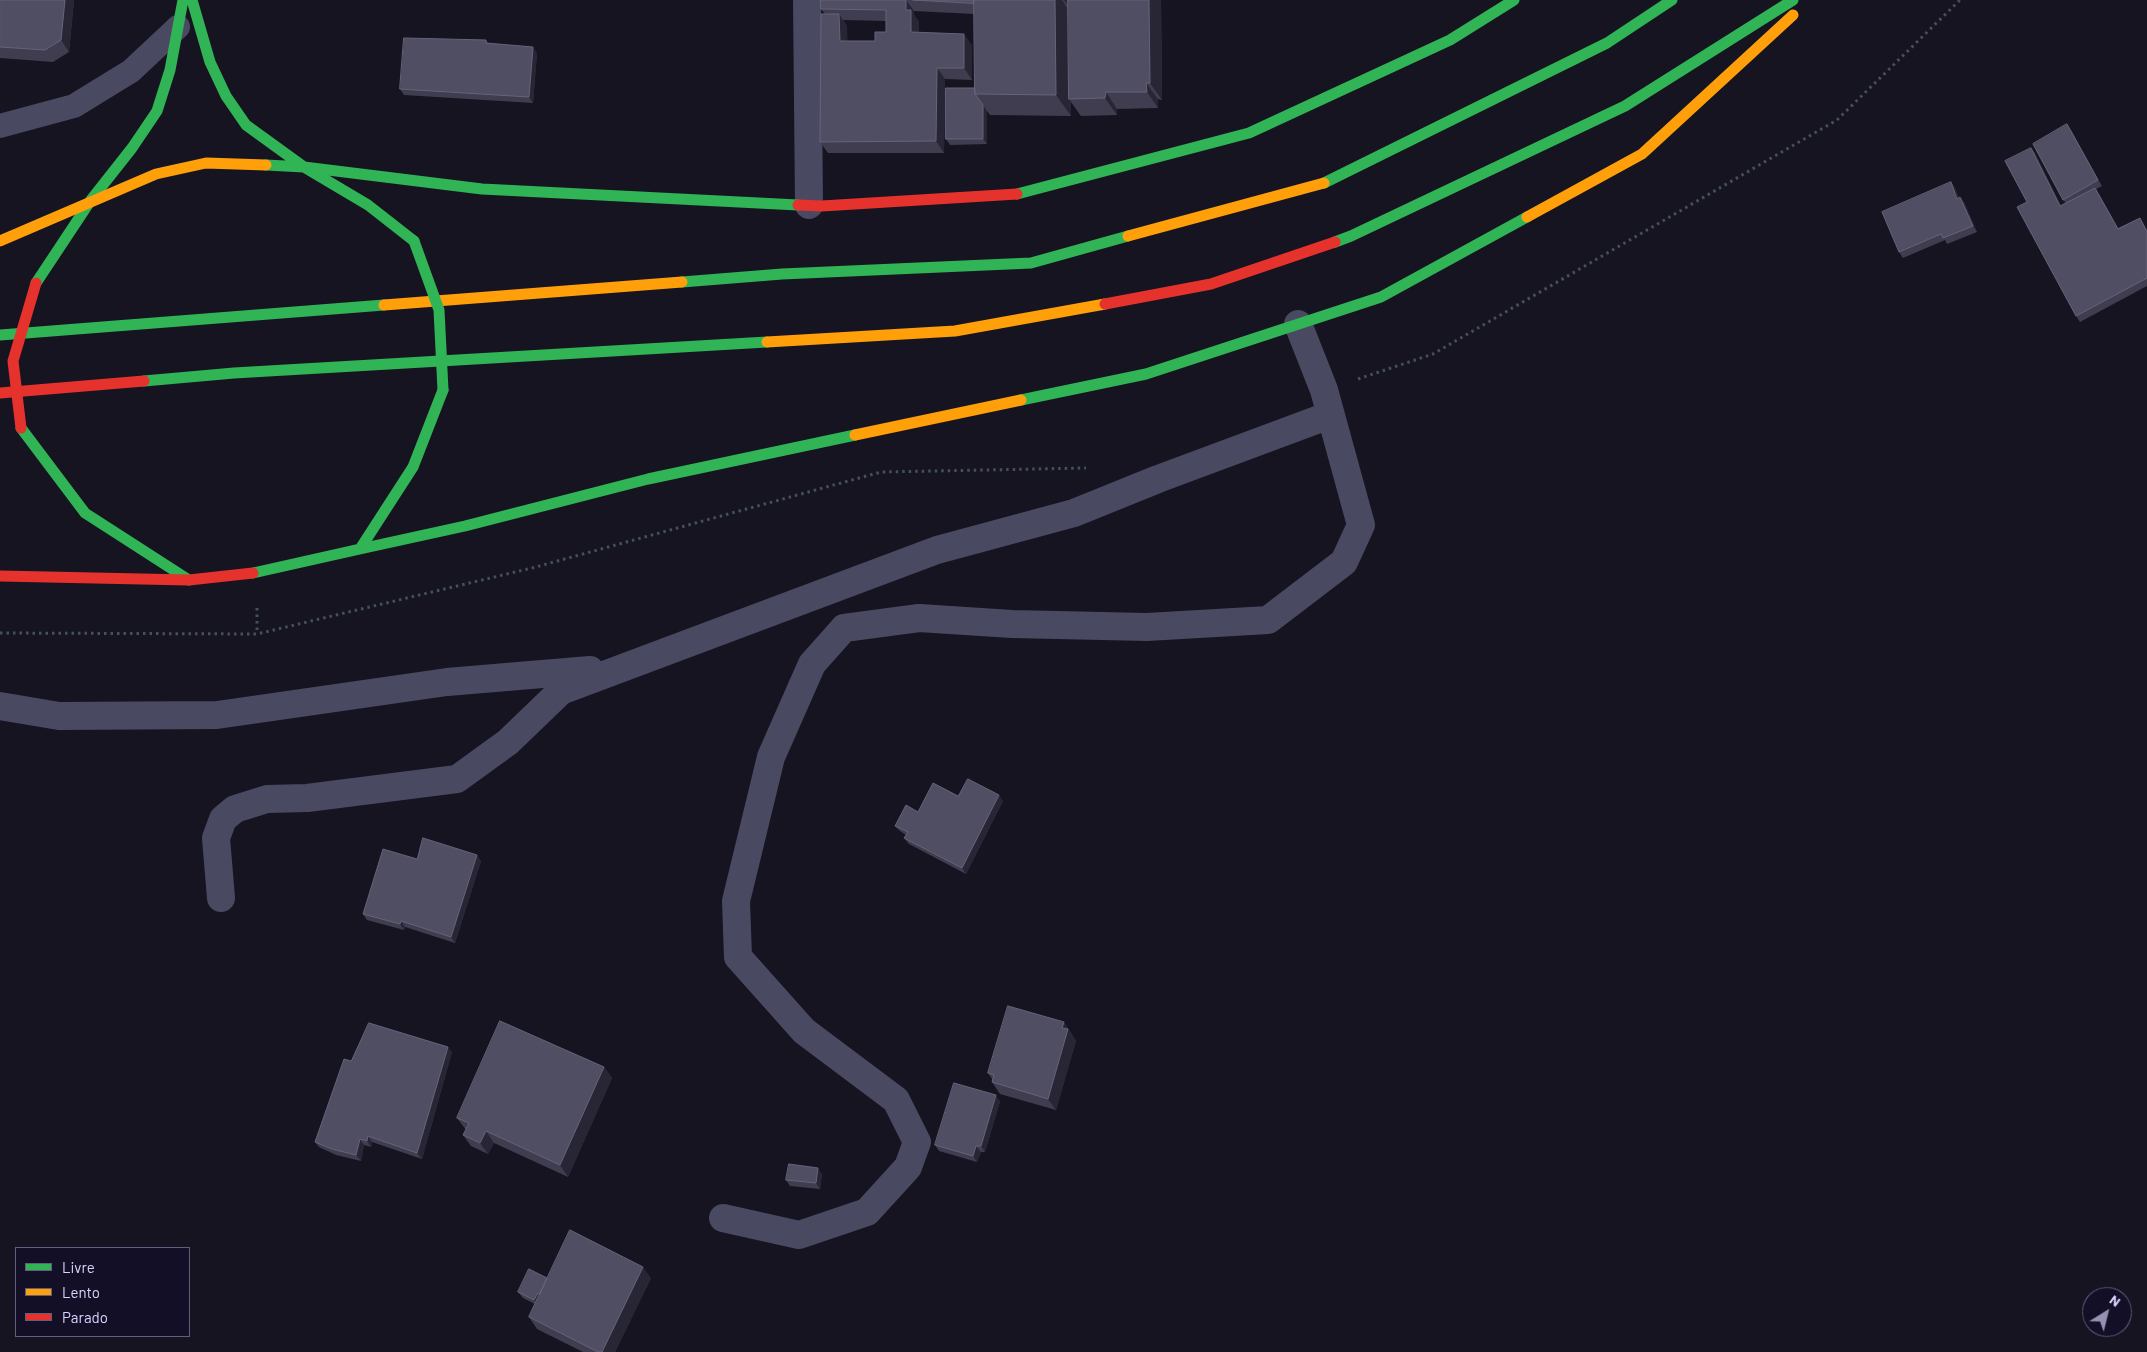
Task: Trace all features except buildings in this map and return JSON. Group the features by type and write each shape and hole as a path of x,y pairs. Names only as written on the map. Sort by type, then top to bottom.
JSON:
{"main road":[{"path":"183,0 170,70 157,111 132,148 91,200 36,283 13,361 21,428 85,512 189,580"},
{"path":"192,0 210,62 226,96 246,125 304,166 368,205 414,241 439,310 444,390 413,467 360,549"},
{"path":"0,241 91,200 156,174 206,163 304,166 482,189 808,206 1025,194 1249,133 1450,40 1514,0"},
{"path":"0,335 782,274 1031,263 1330,181 1607,43 1672,0"},
{"path":"0,576 189,580 256,573 465,526 648,479 1146,374 1380,297 1642,154 1797,3"},
{"path":"0,392 234,373 955,331 1211,284 1351,236 1625,106 1797,3"}],"street":[{"path":"807,0 808,206"},
{"path":"722,1218 799,1235 867,1212 908,1167 917,1142 896,1100 804,1031 738,957 736,901 771,757 812,664 844,628 919,618 1012,624 1146,627 1268,620 1344,562 1360,525 1324,390 1298,324"},
{"path":"221,898 216,838 223,819 235,809 267,799 307,798 456,779 508,742 561,691 937,550 1074,513 1158,479 1330,415"},
{"path":"0,706 59,716 218,715 447,682 625,667"}],"lane":[{"path":"0,126 74,106 131,71 178,27"}],"traffic: fast":[{"path":"36,283 91,200 132,148 157,111 170,70 183,0"},
{"path":"192,0 210,62 226,96 246,125 304,167 368,205 414,241"},
{"path":"1017,194 1249,133 1450,40 1514,0"},
{"path":"1324,183 1607,43 1672,0"},
{"path":"1335,242 1625,106 1793,0"},
{"path":"266,165 304,167 482,189 798,205"},
{"path":"1021,400 1146,374 1381,297 1527,217"},
{"path":"682,282 782,274 1031,263 1128,236"},
{"path":"414,241 439,310 443,390"},
{"path":"0,335 384,305"},
{"path":"144,381 234,373 767,342"},
{"path":"253,573 360,549 413,467 443,390"},
{"path":"21,428 85,513 189,580"},
{"path":"360,549 465,526 648,479 855,435"}],"traffic: slow":[{"path":"1527,217 1642,154 1793,15"},
{"path":"0,241 156,174 206,163 266,165"},
{"path":"1128,236 1324,183"},
{"path":"384,305 682,282"},
{"path":"767,342 955,331 1105,304"},
{"path":"855,435 1021,400"}],"traffic: jam":[{"path":"798,205 822,206 1017,194"},
{"path":"1105,304 1211,284 1335,242"},
{"path":"21,428 13,361 36,283"},
{"path":"0,393 144,381"},
{"path":"0,576 189,580 253,573"}]}
